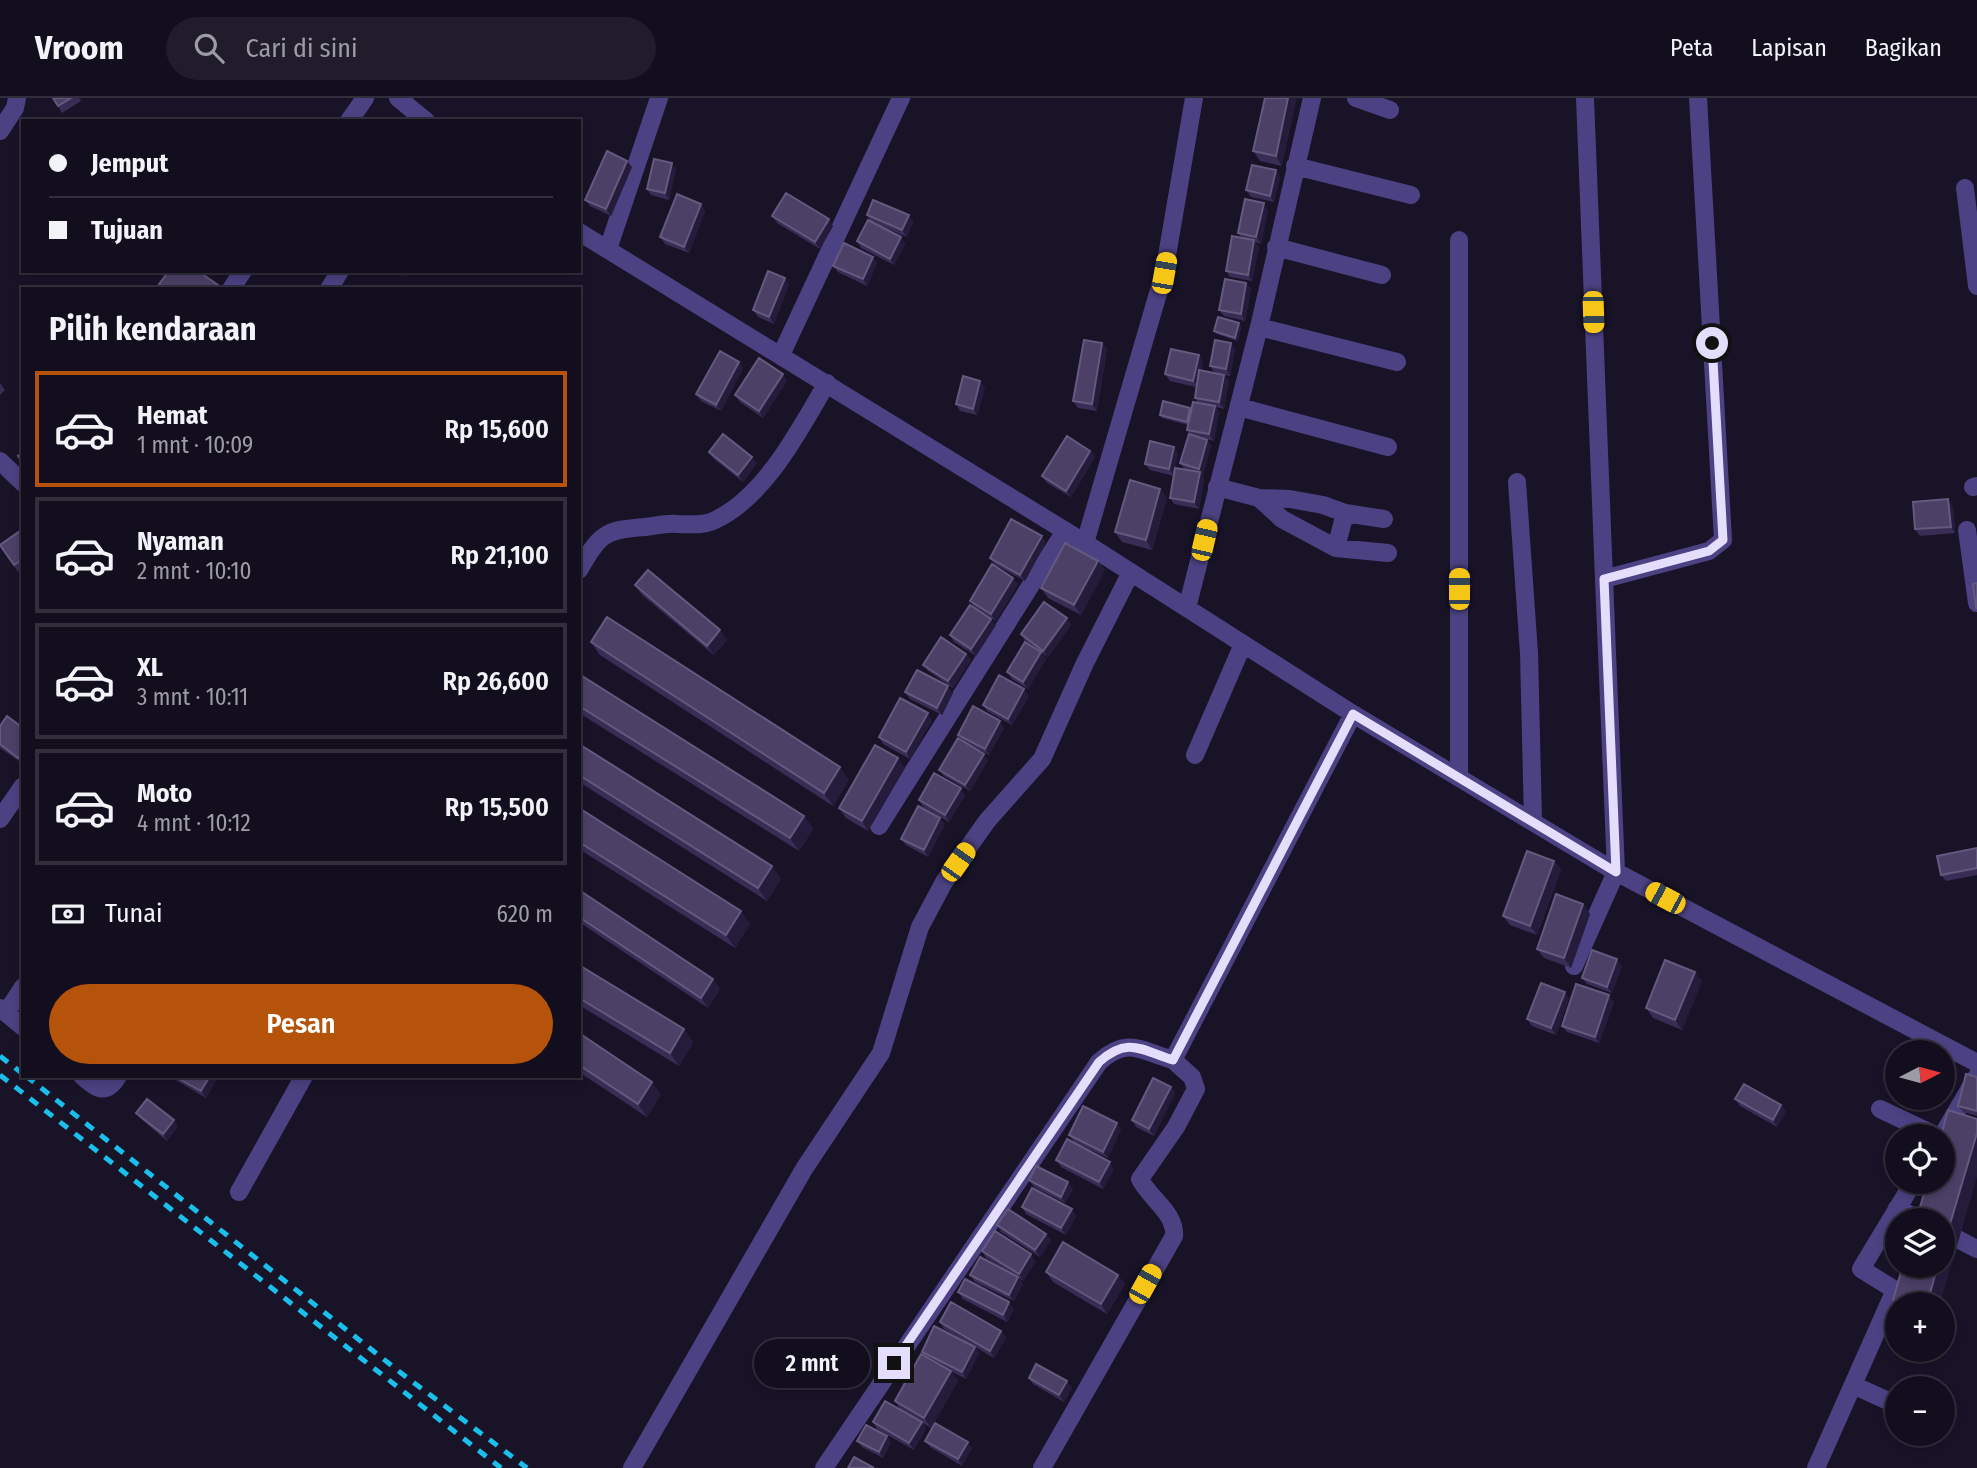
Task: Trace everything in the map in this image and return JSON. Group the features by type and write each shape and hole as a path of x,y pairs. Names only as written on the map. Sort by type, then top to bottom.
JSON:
{"street":[{"path":"0,131 17,98"},
{"path":"350,119 365,98"},
{"path":"399,98 424,119"},
{"path":"608,249 659,98"},
{"path":"781,355 901,98"},
{"path":"1086,543 1164,273 1194,98"},
{"path":"1188,608 1259,327 1312,98"},
{"path":"1356,98 1390,110"},
{"path":"1574,966 1616,872 1585,98"},
{"path":"1604,579 1709,551 1723,540 1698,98"},
{"path":"1295,166 1411,195"},
{"path":"1965,188 1977,286"},
{"path":"581,233 1086,543 1353,714 1616,872 1977,1063"},
{"path":"1459,777 1460,240"},
{"path":"1276,247 1382,275"},
{"path":"1259,327 1397,362"},
{"path":"581,567 598,542 612,530 676,524 691,526 712,522 728,512 775,470 827,383"},
{"path":"1239,407 1388,447"},
{"path":"0,461 21,481"},
{"path":"1517,482 1529,653 1533,821"},
{"path":"1217,487 1259,498 1290,499 1323,505 1345,513 1384,519"},
{"path":"1259,498 1282,519 1336,548 1388,552"},
{"path":"1336,548 1345,513"},
{"path":"1967,530 1977,604"},
{"path":"879,825 1065,531"},
{"path":"632,1468 804,1170 881,1054 920,927 944,882 987,821 1042,759 1085,663 1131,572"},
{"path":"1195,755 1243,643"},
{"path":"1173,1060 1353,714"},
{"path":"0,819 21,789"},
{"path":"21,989 3,1011 21,1025"},
{"path":"824,1468 1099,1062 1119,1047 1130,1046 1173,1060 1192,1077 1196,1089 1175,1127 1140,1179 1171,1219 1175,1227 1174,1236 1042,1468"},
{"path":"1952,1124 1977,1076"},
{"path":"84,1078 96,1088 103,1090 111,1087 117,1078"},
{"path":"239,1192 303,1078"},
{"path":"1880,1108 1913,1124"},
{"path":"1897,1208 1906,1194"},
{"path":"1885,1228 1861,1269 1895,1292"},
{"path":"1955,1238 1977,1249"},
{"path":"1818,1467 1853,1385 1885,1323"},
{"path":"1853,1385 1885,1400"}],"building":[{"path":"53,98 71,98 58,106"},
{"path":"1265,98 1288,98 1276,156 1253,151"},
{"path":"607,151 627,161 606,209 585,200"},
{"path":"654,159 672,163 665,193 647,189"},
{"path":"1252,165 1276,170 1270,196 1246,190"},
{"path":"786,193 829,219 815,242 772,216"},
{"path":"677,194 701,204 684,247 660,237"},
{"path":"1245,199 1264,203 1256,237 1238,233"},
{"path":"873,200 909,215 902,230 867,215"},
{"path":"868,220 901,237 890,259 857,241"},
{"path":"1232,236 1254,240 1248,275 1226,271"},
{"path":"844,243 873,257 863,279 833,266"},
{"path":"768,271 785,278 769,317 753,310"},
{"path":"167,273 201,273 218,285 163,287 159,284"},
{"path":"1225,279 1246,283 1241,314 1219,310"},
{"path":"1218,317 1239,323 1235,338 1214,331"},
{"path":"1084,340 1102,343 1092,404 1073,401"},
{"path":"1215,340 1231,343 1226,369 1210,366"},
{"path":"1171,349 1199,355 1193,381 1165,374"},
{"path":"720,351 739,362 716,405 696,394"},
{"path":"759,358 783,374 759,411 735,395"},
{"path":"1199,370 1224,375 1219,402 1195,398"},
{"path":"963,376 980,381 973,409 956,404"},
{"path":"1163,401 1190,408 1187,422 1160,415"},
{"path":"1193,402 1215,406 1209,434 1187,430"},
{"path":"723,434 752,457 738,475 709,452"},
{"path":"1189,434 1207,440 1199,469 1180,463"},
{"path":"1067,436 1090,451 1066,491 1042,476"},
{"path":"1150,441 1174,447 1169,469 1145,464"},
{"path":"1175,468 1200,472 1194,502 1170,498"},
{"path":"1130,480 1160,489 1146,540 1115,532"},
{"path":"1948,499 1951,527 1915,529 1913,502"},
{"path":"1011,519 1042,536 1020,575 990,558"},
{"path":"21,530 21,560 14,565 0,545"},
{"path":"1065,543 1098,561 1074,605 1041,588"},
{"path":"992,564 1013,578 991,614 970,601"},
{"path":"648,570 720,630 707,646 635,585"},
{"path":"1977,583 1977,608 1976,608 1973,584"},
{"path":"1044,602 1067,618 1043,651 1021,634"},
{"path":"970,605 991,619 971,649 950,635"},
{"path":"607,617 840,767 824,793 591,642"},
{"path":"941,637 966,654 948,681 923,665"},
{"path":"1025,642 1041,652 1023,682 1007,672"},
{"path":"917,670 948,686 937,708 905,692"},
{"path":"581,675 804,816 790,838 581,707"},
{"path":"999,675 1024,689 1008,719 983,705"},
{"path":"900,698 928,713 906,752 879,737"},
{"path":"973,706 1000,721 985,749 958,735"},
{"path":"7,716 21,726 21,754 18,758 0,744 0,726"},
{"path":"958,738 984,754 965,785 939,770"},
{"path":"581,745 772,866 758,888 581,776"},
{"path":"875,745 898,758 862,821 839,808"},
{"path":"934,773 961,788 945,815 919,800"},
{"path":"918,806 940,818 924,850 901,839"},
{"path":"581,809 741,911 726,935 581,843"},
{"path":"1977,848 1977,868 1941,875 1937,856"},
{"path":"1527,851 1554,861 1530,926 1503,916"},
{"path":"581,891 713,979 701,998 581,918"},
{"path":"1556,894 1583,904 1564,958 1537,949"},
{"path":"1592,950 1617,959 1607,987 1582,978"},
{"path":"1665,960 1695,972 1675,1020 1646,1008"},
{"path":"581,966 684,1029 670,1053 581,999"},
{"path":"1541,983 1565,992 1551,1028 1527,1019"},
{"path":"1576,984 1609,995 1595,1037 1562,1026"},
{"path":"581,1034 652,1082 638,1104 581,1066"},
{"path":"1966,1074 1977,1077 1977,1111 1958,1106"},
{"path":"178,1078 209,1078 201,1091"},
{"path":"1153,1078 1171,1087 1149,1129 1132,1120"},
{"path":"1744,1084 1781,1105 1773,1120 1735,1099"},
{"path":"147,1099 174,1120 163,1134 136,1113"},
{"path":"1083,1106 1117,1123 1103,1152 1069,1135"},
{"path":"1948,1110 1977,1119 1977,1133 1955,1208 1920,1208 1924,1194 1955,1194 1955,1124 1944,1124"},
{"path":"1067,1139 1110,1162 1099,1182 1056,1160"},
{"path":"1036,1166 1068,1182 1061,1197 1029,1180"},
{"path":"1032,1188 1072,1209 1061,1228 1022,1207"},
{"path":"1008,1209 1046,1234 1035,1250 997,1225"},
{"path":"995,1231 1031,1254 1019,1274 982,1251"},
{"path":"1063,1242 1118,1275 1101,1304 1046,1272"},
{"path":"980,1257 1018,1277 1009,1295 970,1275"},
{"path":"1899,1278 1934,1278 1930,1292 1895,1292"},
{"path":"965,1279 1009,1302 1003,1315 958,1292"},
{"path":"951,1302 1001,1331 990,1351 940,1322"},
{"path":"934,1326 975,1347 962,1372 922,1352"},
{"path":"921,1354 951,1371 924,1418 895,1401"},
{"path":"1036,1364 1067,1381 1059,1395 1029,1378"},
{"path":"885,1401 922,1422 909,1443 873,1422"},
{"path":"935,1423 968,1442 958,1459 925,1441"},
{"path":"866,1425 887,1436 879,1452 857,1441"},
{"path":"854,1457 874,1468 848,1468"}],"railway":[{"path":"0,1056 21,1072"},
{"path":"0,1075 501,1468"},
{"path":"29,1078 401,1373 527,1468"}],"route":[{"path":"894,1363 1099,1062 1119,1047 1130,1046 1173,1060 1353,714 1616,872 1604,579 1709,551 1723,540 1712,343"}]}
